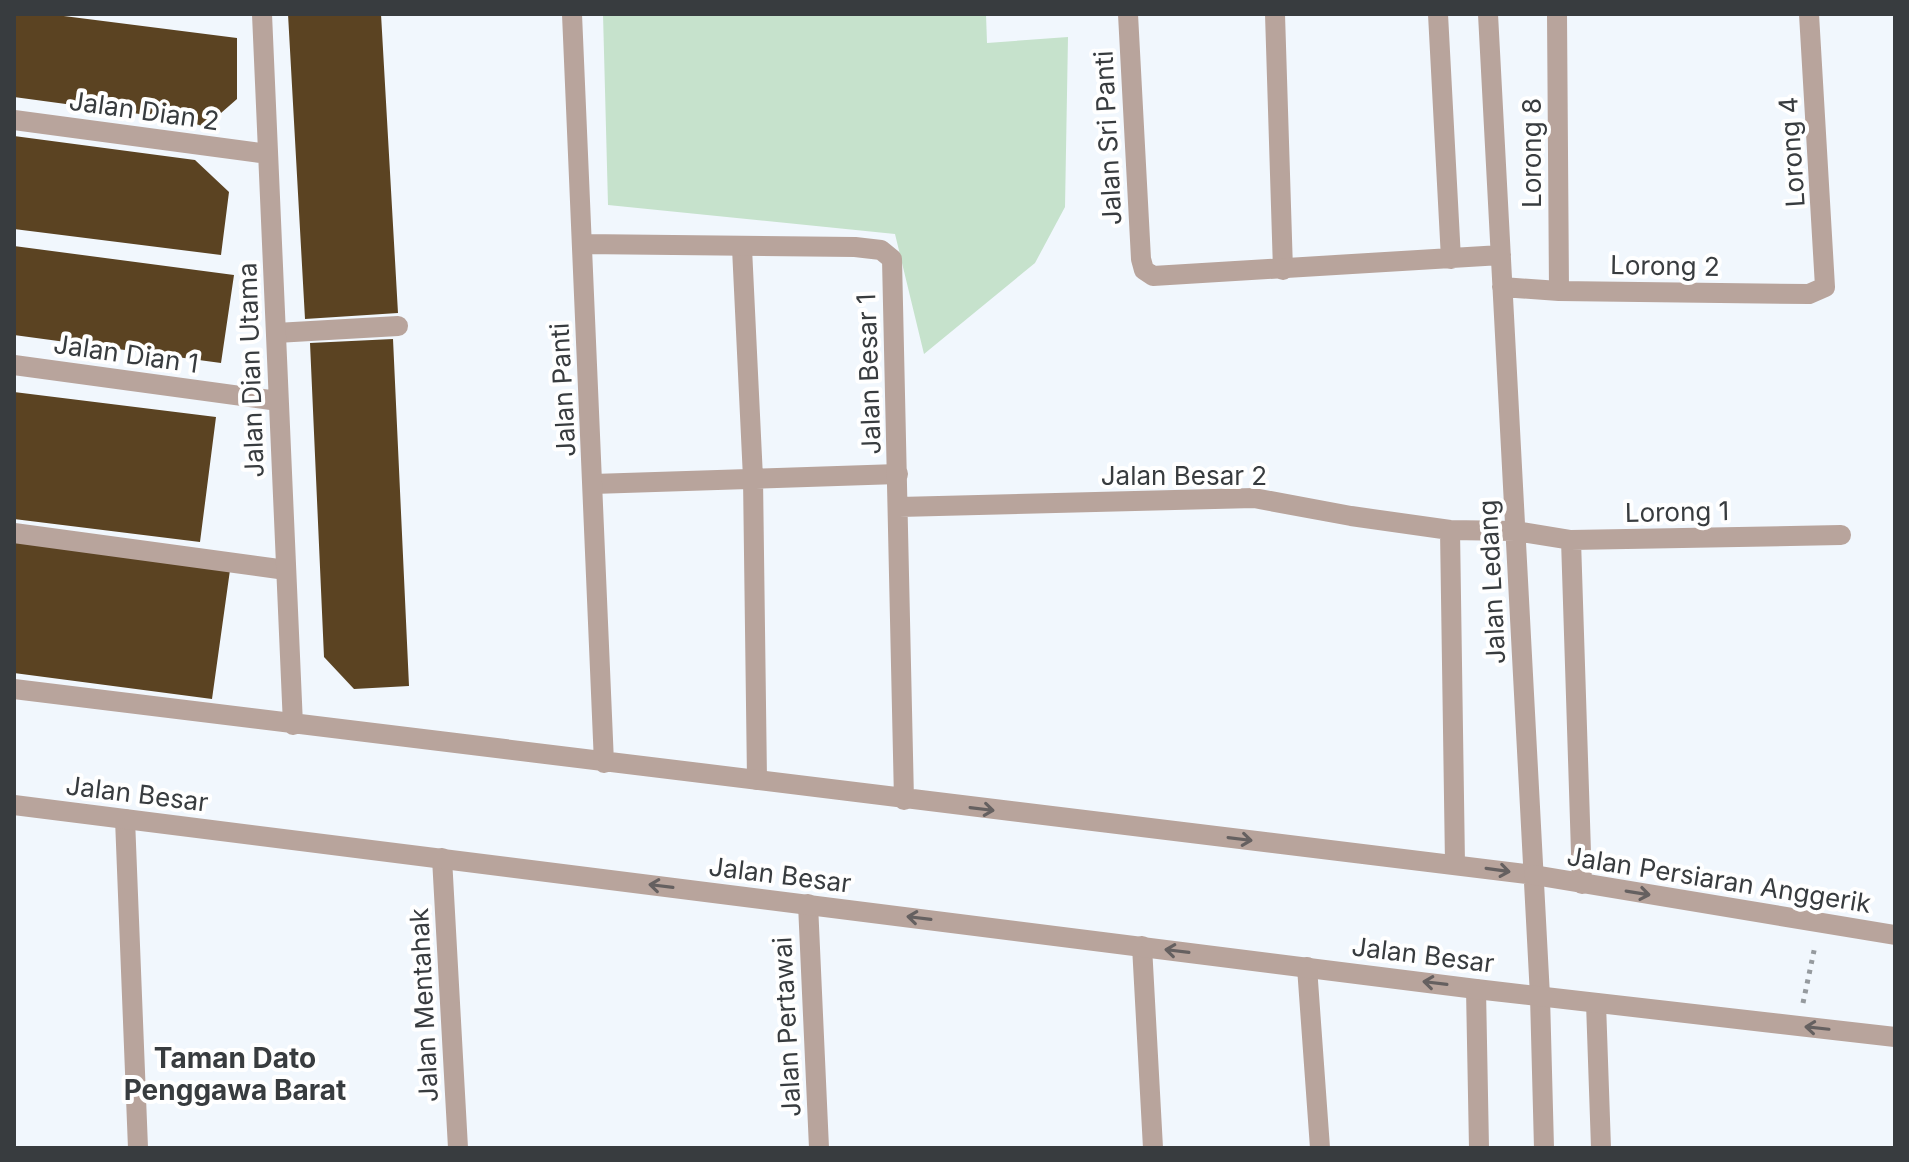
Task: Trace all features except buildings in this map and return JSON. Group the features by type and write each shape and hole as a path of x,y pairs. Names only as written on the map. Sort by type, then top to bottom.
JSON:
{"street":[{"name":"Jalan Dian Utama","path":"262,14 293,725"},
{"name":"Jalan Panti","path":"572,14 604,763"},
{"name":"Jalan Sri Panti","path":"1128,14 1144,270 1153,276 1283,270"},
{"path":"1275,14 1283,270 1501,255"},
{"path":"1438,14 1451,259"},
{"name":"Jalan Ledang","path":"1488,14 1540,996 1544,1148"},
{"name":"Lorong 8","path":"1557,14 1559,291"},
{"name":"Lorong 4","path":"1809,14 1825,287"},
{"name":"Jalan Dian 2","path":"14,120 268,154"},
{"name":"Jalan Besar 1","path":"583,244 855,247 881,250 892,259 904,800"},
{"path":"742,248 753,478 757,780"},
{"name":"Lorong 2","path":"1502,287 1559,291 1809,294 1825,287"},
{"path":"276,333 398,326"},
{"name":"Jalan Dian 1","path":"14,365 278,401"},
{"path":"593,484 898,474"},
{"name":"Jalan Besar 2","path":"899,507 1254,498 1450,530 1515,531"},
{"path":"1450,530 1455,864"},
{"name":"Lorong 1","path":"1515,531 1571,540 1841,535"},
{"path":"14,533 286,570"},
{"path":"1571,540 1582,884"},
{"path":"14,689 1534,875"},
{"name":"Jalan Besar","path":"14,805 1540,996"},
{"path":"125,819 138,1148"},
{"name":"Jalan Mentahak","path":"442,858 458,1148"},
{"name":"Jalan Persiaran Anggerik","path":"1534,875 1895,935"},
{"name":"Jalan Pertawai","path":"808,904 819,1148"},
{"path":"1142,946 1153,1148"},
{"path":"1307,967 1320,1148"},
{"path":"1476,989 1479,1148"},
{"path":"1540,996 1895,1037"},
{"path":"1596,1003 1601,1148"}],"path":[{"path":"1799,1026 1820,921"}],"green space":[{"path":"603,14 986,14 987,43 1068,37 1065,207 1035,263 924,354 895,234 608,205"}],"district":[{"name":"Taman Dato Penggawa Barat","path":"235,1074"}]}
